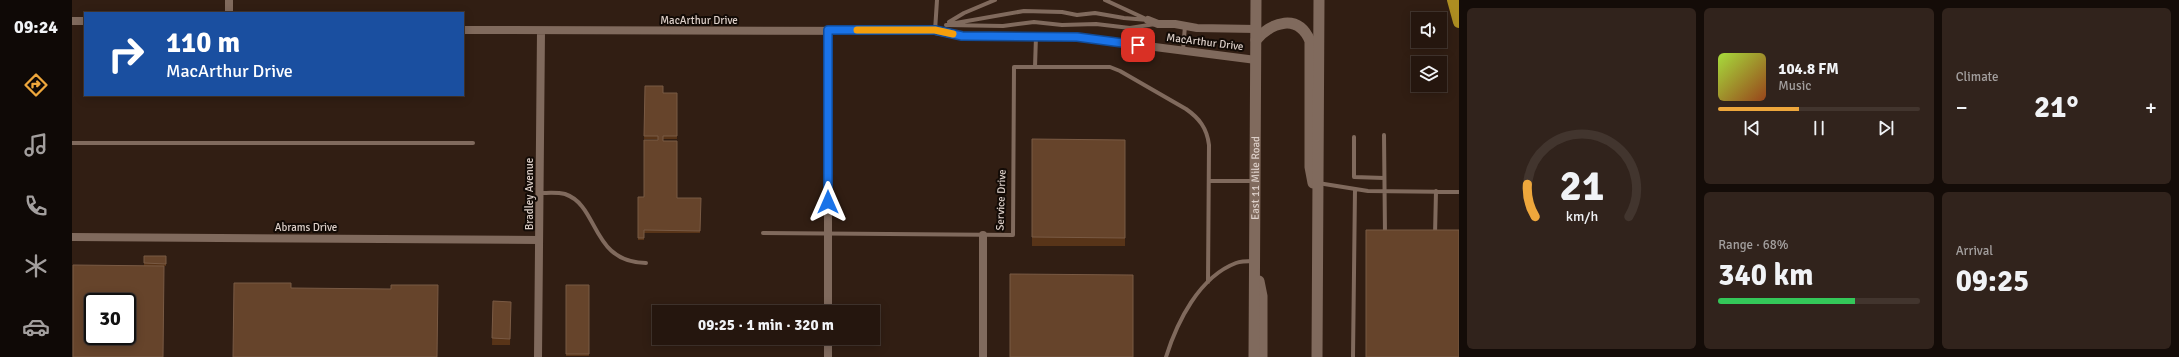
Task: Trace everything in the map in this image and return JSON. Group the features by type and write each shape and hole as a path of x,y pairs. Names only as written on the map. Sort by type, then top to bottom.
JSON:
{"highway":[{"path":"1453,0 1459,22"}],"main road":[{"name":"East 11 Mile Road","path":"1254,357 1256,0"},
{"path":"1317,357 1320,0"},
{"path":"1256,34 1271,26 1287,23 1300,28 1306,33 1310,41 1310,167 1318,206"},
{"path":"1255,261 1262,296 1262,357"}],"street":[{"path":"229,0 229,12"},
{"name":"MacArthur Drive","path":"1148,20 1158,24 1256,34"},
{"path":"72,21 84,21"},
{"name":"MacArthur Drive","path":"935,30 946,25"},
{"name":"MacArthur Drive","path":"464,30 935,30 962,36 1077,37 1256,60"},
{"path":"828,30 828,305"},
{"name":"Bradley Avenue","path":"538,357 541,31"},
{"name":"Service Drive","path":"982,357 983,235"},
{"name":"Abrams Drive","path":"72,237 539,240"},
{"path":"828,345 828,357"}],"lane":[{"path":"935,30 936,0"},
{"path":"946,25 964,13 995,0"},
{"path":"1105,0 1148,20"},
{"path":"946,25 965,20 1001,16 1024,10 1062,12 1077,15 1095,13 1148,20"},
{"path":"946,25 1003,26 1034,22 1062,25 1096,24 1130,28 1158,24"},
{"path":"1183,50 1185,26"},
{"path":"1036,36 1036,67 1110,67 1186,109 1200,122 1208,136 1208,282"},
{"name":"Service Drive","path":"983,235 1013,235 1014,67 1036,67"},
{"path":"1384,136 1384,234 1390,234"},
{"path":"1354,137 1354,177 1384,178"},
{"path":"72,143 473,143"},
{"path":"1209,181 1255,181"},
{"path":"1318,183 1355,189 1384,191 1459,192"},
{"path":"1353,357 1355,189"},
{"path":"1429,235 1436,235 1436,191"},
{"path":"540,193 560,193 571,197 577,202 602,240 612,251 626,261 646,263"},
{"path":"763,233 983,235"},
{"path":"1166,357 1184,316 1208,282 1226,268 1238,262 1255,261"}],"building":[{"path":"645,86 663,86 663,93 677,93 677,136 663,136 663,141 677,141 677,198 701,198 700,231 644,230 644,238 638,238 638,197 644,197 644,140 658,140 658,136 644,136"},
{"path":"1032,139 1125,140 1125,238 1032,237"},
{"path":"1366,230 1459,230 1459,357 1366,357"},
{"path":"144,256 166,256 166,264 144,263"},
{"path":"73,265 164,266 163,357 73,357"},
{"path":"1010,274 1133,275 1133,357 1010,357"},
{"path":"234,283 291,283 291,288 391,289 391,285 438,285 437,357 233,357"},
{"path":"566,285 589,285 589,354 566,354"},
{"path":"493,301 511,302 510,339 492,338"}],"slow traffic":[{"path":"857,30 935,30 953,34"}],"route":[{"path":"828,202 828,30 935,30 962,36 1077,37 1138,45"}]}
